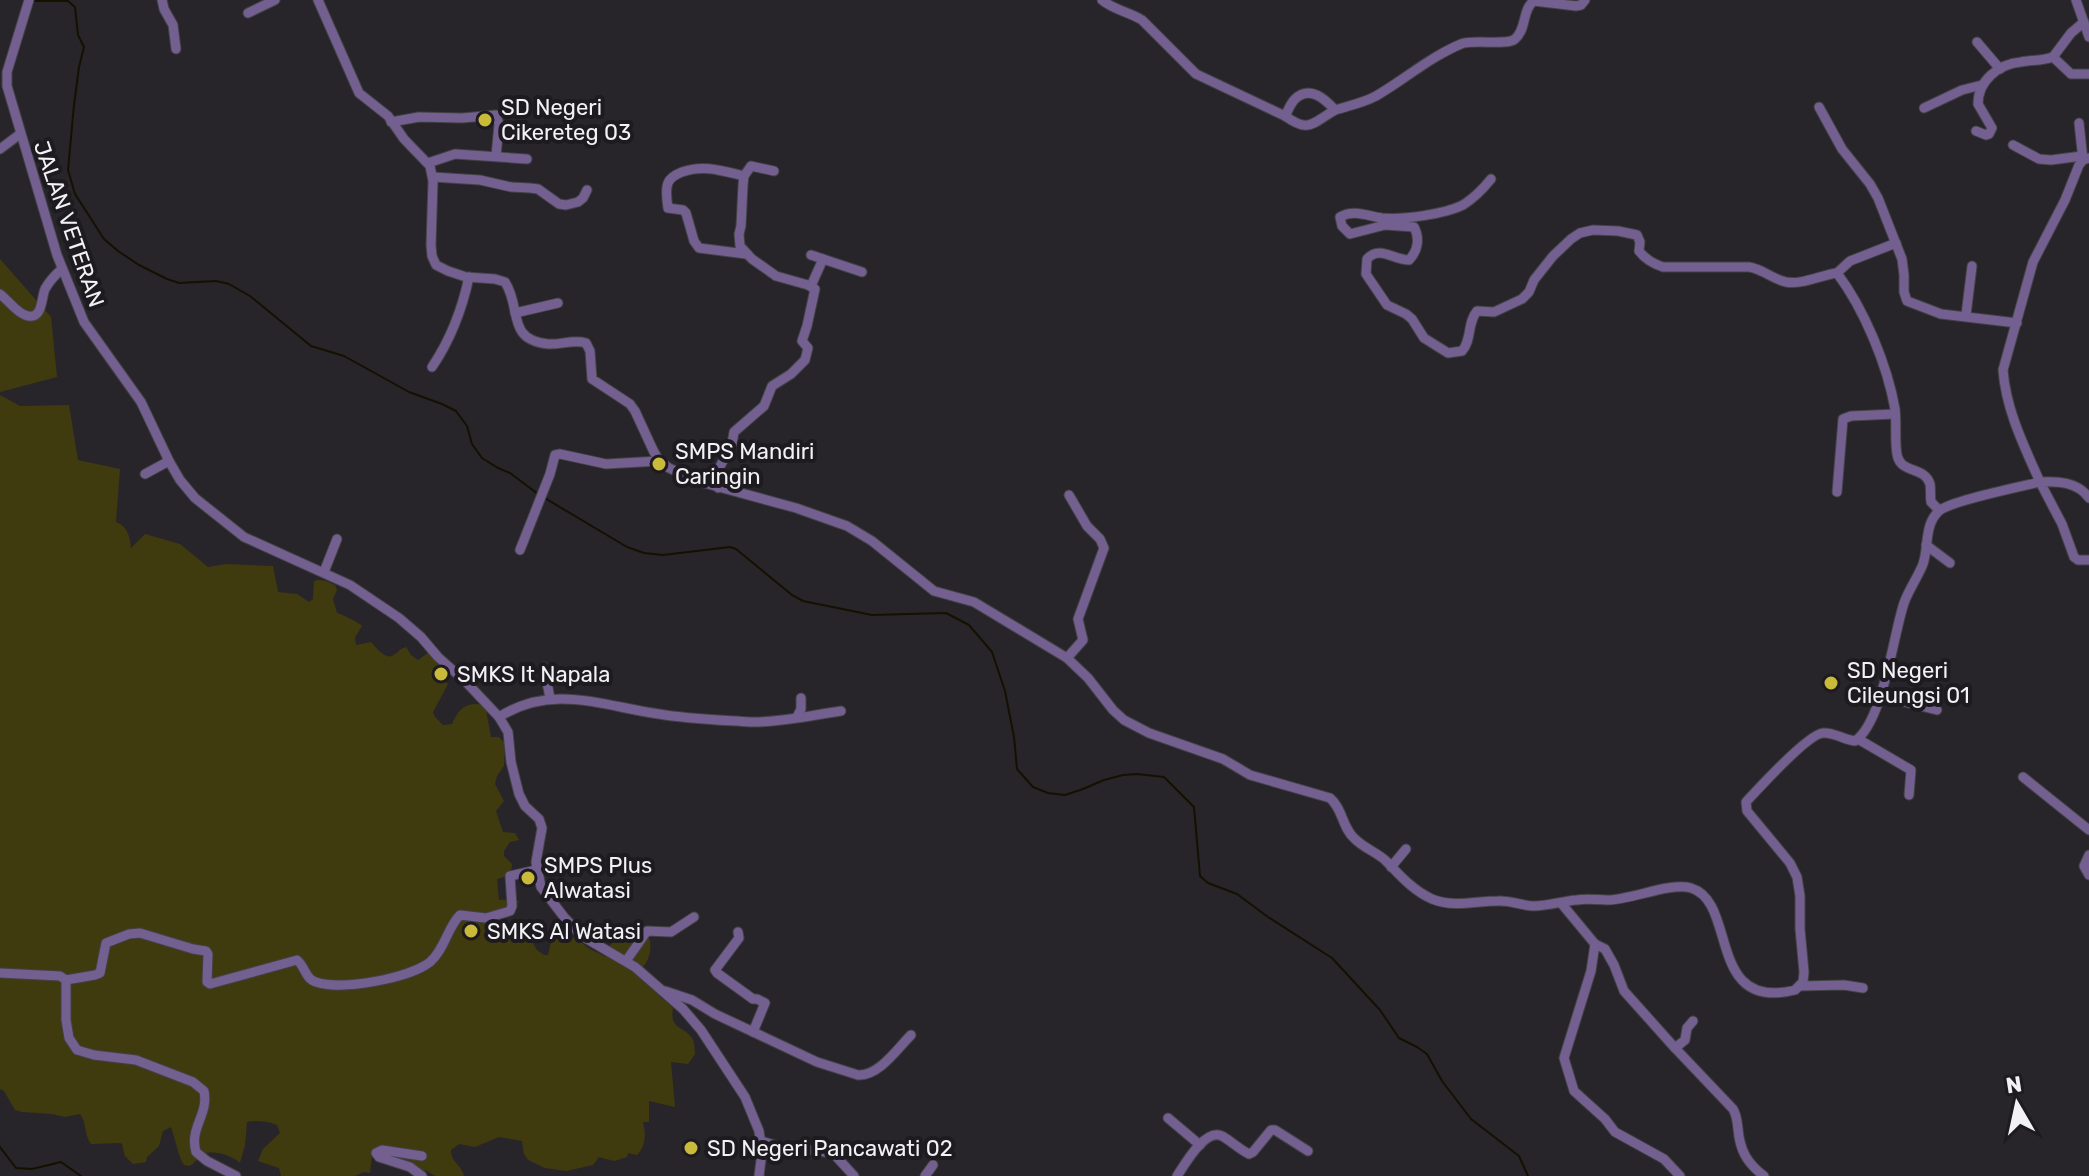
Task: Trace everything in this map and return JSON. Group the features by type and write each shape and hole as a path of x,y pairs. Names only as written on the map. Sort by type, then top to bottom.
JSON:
{"street":[{"name":"JALAN VETERAN","path":"29,0 5,62 7,86 63,272 84,322 141,402 169,461 195,498 235,532 350,585 410,626 499,717 508,732 519,794 525,806 539,819 542,828 536,870"},
{"path":"162,0 173,25 176,49"},
{"path":"248,13 275,0"},
{"path":"318,0 359,93 384,113 428,163 433,177 431,234 434,261 440,268 469,277 505,282 513,299 521,332 528,339 550,344 578,340 586,343 590,351 592,379 630,404 659,461 718,488 796,508 847,526 872,541 934,591 974,602 1067,658 1118,715 1149,733 1223,759 1250,775 1330,798 1335,802 1345,828 1356,841 1383,858 1418,892 1435,900 1453,905 1503,901 1533,906 1582,899 1614,900 1681,887 1695,890 1703,894 1709,903 1730,960 1742,980 1760,992 1785,993 1795,990 1800,986 1804,972 1797,877 1790,863 1747,811 1746,802 1814,736 1828,733 1850,741 1858,739 1865,732 1880,696 1900,615 1923,564 1932,520 1939,510 2040,482 2068,484 2087,494"},
{"path":"1102,0 1116,10 1142,20 1196,74 1304,127 1335,110 1374,97 1418,67 1459,45 1473,41 1512,41 1531,2 1576,6 1585,0"},
{"path":"2076,0 2089,37"},
{"path":"1976,131 1986,135 1992,128 1977,100 1988,77 2013,63 2053,57 2071,33 2084,22"},
{"path":"1977,42 2000,69"},
{"path":"2053,57 2071,74 2089,73"},
{"path":"1924,108 1962,90 1982,85"},
{"path":"1285,116 1295,98 1307,93 1319,95 1335,110"},
{"path":"1819,107 1842,149 1875,192 1904,267 1907,301 1935,312 2017,323"},
{"path":"391,122 419,117 496,115 499,124 496,156"},
{"path":"2079,123 2085,158 2033,262 2003,370 2017,428 2040,482 2062,524 2074,557 2089,560"},
{"path":"0,149 20,134"},
{"path":"2013,145 2039,159 2085,158"},
{"path":"428,163 455,154 527,159"},
{"path":"718,488 717,472 732,444 734,432 764,406 772,386 791,374 807,357 808,348 802,341 815,289 776,276 746,254 739,241 744,176 749,168 755,166 774,171"},
{"path":"744,176 712,168 696,168 673,177 668,182 667,191 668,208 686,213 699,248 746,254"},
{"path":"433,177 538,189 559,204 566,205 578,202 587,190"},
{"path":"1491,179 1462,205 1440,212 1382,218 1356,212 1340,217 1345,232 1350,234 1385,225 1414,227 1418,239 1409,260 1375,252 1367,259 1366,274 1387,305 1406,314 1424,338 1448,353 1457,353 1467,346 1471,321 1477,311 1494,312 1522,299 1553,256 1585,231 1618,231 1637,235 1642,255 1663,267 1749,267 1789,282 1837,273 1850,261 1896,243"},
{"path":"811,255 862,272"},
{"path":"811,286 823,259"},
{"path":"1966,315 1972,266"},
{"path":"0,294 21,313 34,315 41,310 45,289 63,272"},
{"path":"1837,273 1852,293 1868,325 1887,381 1895,414 1898,459 1904,466 1926,477 1931,502 1939,510"},
{"path":"432,367 461,312 469,277"},
{"path":"515,313 558,303"},
{"path":"1837,492 1843,419 1895,414"},
{"path":"520,550 555,455 606,464 659,461"},
{"path":"145,474 169,461"},
{"path":"1067,658 1083,640 1078,619 1104,548 1069,495"},
{"path":"324,572 337,539"},
{"path":"1926,545 1950,563"},
{"path":"544,667 550,698"},
{"path":"1880,696 1937,710"},
{"path":"499,717 550,698 578,699 687,717 754,722 841,711"},
{"path":"797,717 801,698"},
{"path":"1858,739 1911,770 1909,795"},
{"path":"2023,777 2089,830"},
{"path":"1391,867 1406,849"},
{"path":"2089,855 2084,863 2089,875"},
{"path":"0,973 60,976 66,980 95,975 100,973 106,943 134,932 206,951 207,982 210,984 297,960 313,982 359,985 414,971 429,963 439,953 460,915 486,918 510,911 510,876 536,870 541,887 572,926 582,936 626,961 662,990 683,1009 717,1053 745,1097 759,1131 762,1152 759,1176"},
{"path":"1561,903 1595,944 1605,949 1624,991 1733,1109 1744,1157 1764,1176"},
{"path":"626,961 647,931 674,931 694,917"},
{"path":"738,932 739,938 715,970 753,999 765,1003 753,1032"},
{"path":"1595,944 1591,971 1564,1058 1569,1078 1574,1091 1615,1132 1664,1159 1680,1176"},
{"path":"66,980 66,1020 69,1038 77,1050 136,1060 193,1082 204,1091 206,1100 193,1137 196,1152 236,1176"},
{"path":"1800,986 1863,988"},
{"path":"662,990 692,1000 817,1062 863,1075 873,1072 911,1035"},
{"path":"1675,1048 1685,1040 1687,1028 1693,1021"},
{"path":"1168,1118 1200,1145"},
{"path":"1177,1176 1200,1145 1214,1134 1249,1154 1271,1130 1275,1130 1308,1151"},
{"path":"761,1141 833,1153 854,1176"},
{"path":"422,1156 382,1150 376,1153 422,1176"},
{"path":"925,1176 933,1165"}],"shaded area":[{"path":"0,259 51,317 57,377 0,392"},
{"path":"0,395 20,406 69,405 78,460 120,469 116,522 127,532 131,548 145,534 180,544 208,567 226,564 273,566 278,592 297,594 309,602 313,599 314,581 322,580 335,585 337,590 333,599 337,613 362,626 355,637 356,645 371,642 388,656 406,647 418,660 428,653 436,656 440,674 448,684 433,712 443,725 452,724 467,706 482,705 486,710 491,737 499,737 505,743 504,766 495,784 504,801 496,811 503,832 515,833 519,840 510,842 504,851 504,856 512,864 510,873 497,879 499,900 516,899 519,902 505,916 505,927 526,932 537,950 544,955 548,955 552,938 559,937 566,943 575,937 606,957 610,945 618,939 644,934 650,940 649,955 636,975 673,1008 673,1021 693,1041 695,1054 688,1064 671,1062 675,1107 649,1101 649,1122 643,1122 644,1140 637,1155 628,1153 627,1157 614,1161 599,1157 593,1165 566,1171 545,1168 528,1160 522,1141 499,1137 475,1147 459,1144 451,1150 464,1176 435,1176 372,1156 370,1173 355,1176 281,1176 279,1168 258,1161 263,1149 280,1133 277,1125 270,1123 247,1122 240,1163 220,1153 207,1153 190,1166 184,1165 171,1127 163,1131 159,1146 146,1162 133,1164 125,1156 120,1143 91,1144 80,1114 65,1117 15,1110 0,1089"}],"waterway":[{"path":"34,1 68,1 75,7 78,35 84,47 74,105 68,170 75,194 104,239 139,265 167,279 179,283 216,281 229,284 250,296 311,346 344,356 409,392 456,411 482,458 510,473 538,494"},
{"path":"543,497 627,547 644,553 663,555 730,547 736,549 803,601 872,615 946,613 969,625 992,652 1005,691 1017,769 1033,787 1065,795 1123,775 1164,777 1194,807 1200,876 1208,883 1237,894 1332,958 1380,1010 1399,1038 1427,1054 1442,1081 1471,1119 1519,1156 1528,1176"},
{"path":"0,1147 16,1168 32,1169 61,1162 81,1176"}],"place":[{"name":"SD Negeri Cikereteg 03","path":"485,120"},
{"name":"SMPS Mandiri Caringin","path":"659,464"},
{"name":"SMKS It Napala","path":"441,674"},
{"name":"SD Negeri Cileungsi 01","path":"1831,683"},
{"name":"SMPS Plus Alwatasi","path":"528,878"},
{"name":"SMKS Al Watasi","path":"471,931"},
{"name":"SD Negeri Pancawati 02","path":"691,1148"}]}
